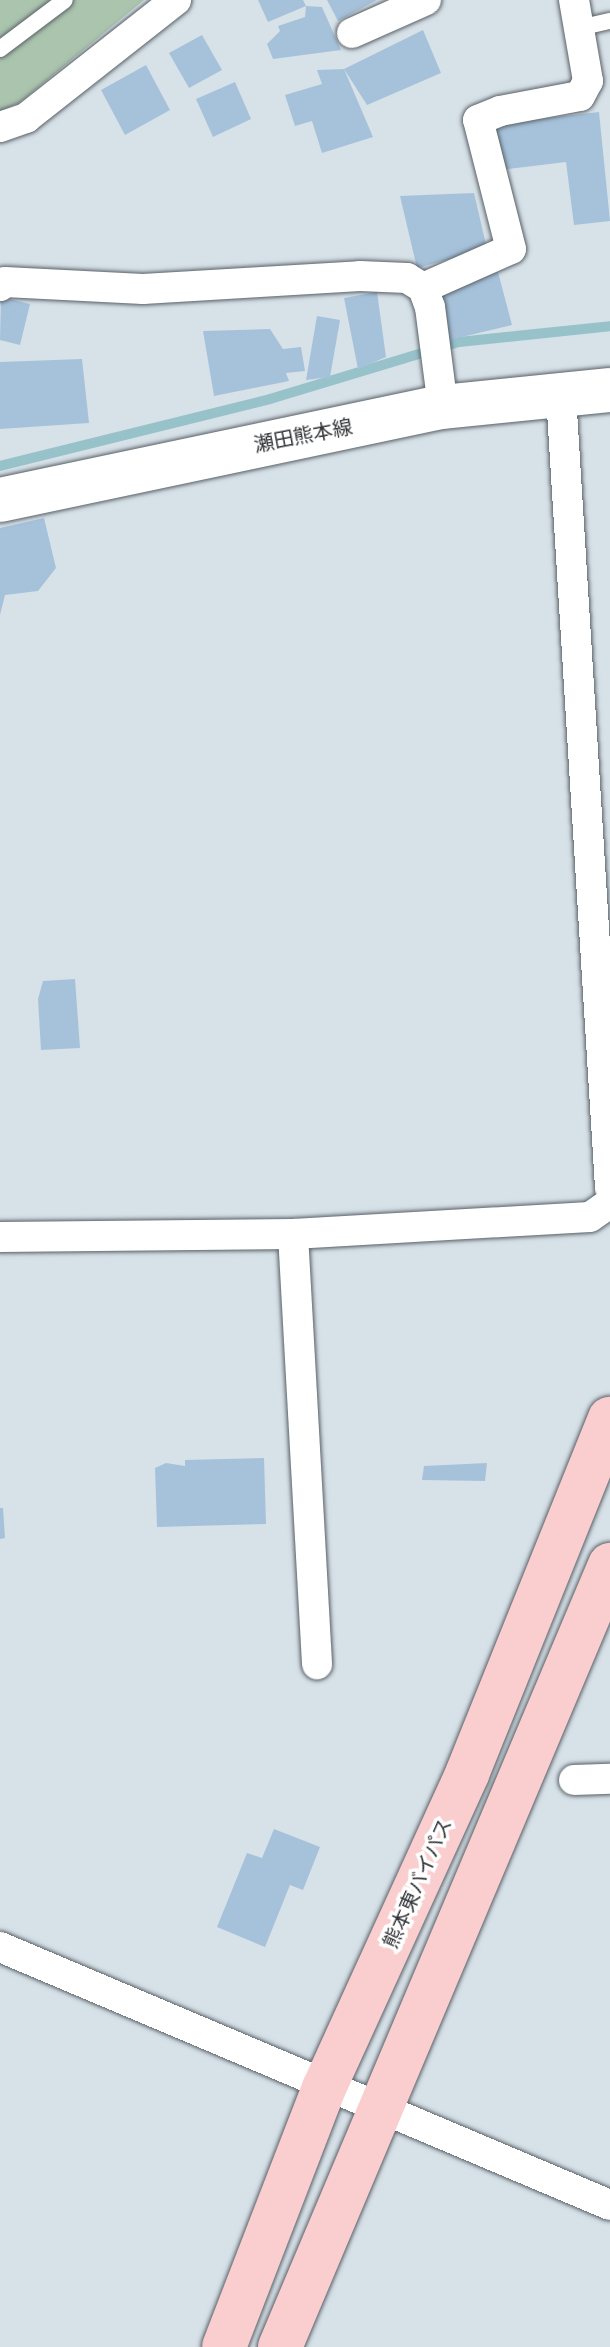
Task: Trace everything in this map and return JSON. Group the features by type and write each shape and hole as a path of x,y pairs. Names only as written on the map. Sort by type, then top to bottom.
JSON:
{"highway":[{"name":"熊本東バイパス","path":"224,2347 324,2088 467,1774 610,1419"},
{"path":"280,2347 610,1565"}],"main road":[{"name":"瀬田熊本線","path":"0,500 443,407 610,390"}],"street":[{"path":"0,127 26,118 176,0"},
{"path":"352,33 426,0"},
{"path":"423,288 511,249 478,120 500,111 580,96 588,81 576,14"},
{"path":"0,286 5,282 143,289 360,276 407,278 423,288 443,407"},
{"path":"561,395 610,1188"},
{"path":"0,1237 293,1234 590,1217 610,1203"},
{"path":"293,1234 317,1664"},
{"path":"574,1780 610,1779"},
{"path":"0,1947 324,2088 610,2205"}],"lane":[{"path":"0,49 65,0"},
{"path":"576,14 610,21"}],"green space":[{"path":"0,0 144,0 19,103 0,111"}],"building":[{"path":"258,0 303,0 306,6 268,22"},
{"path":"327,0 377,0 338,21"},
{"path":"306,6 322,7 341,50 273,59 267,44 280,31 278,26 305,17"},
{"path":"423,30 441,73 367,105 344,69"},
{"path":"202,35 222,70 189,88 169,53"},
{"path":"146,65 170,110 125,135 101,90"},
{"path":"344,69 373,137 322,153 312,121 295,126 285,95 322,84 317,70"},
{"path":"235,82 251,119 213,137 196,99"},
{"path":"599,112 610,221 574,225 566,162 500,170 494,124"},
{"path":"474,193 487,249 417,268 400,196"},
{"path":"498,272 512,325 445,341 432,288"},
{"path":"377,292 386,357 358,369 344,298"},
{"path":"1,297 30,304 20,345 0,340"},
{"path":"317,316 340,320 330,377 306,380"},
{"path":"270,329 283,349 301,347 305,371 286,373 289,381 214,396 203,331"},
{"path":"82,359 89,423 0,429 0,362"},
{"path":"44,518 56,568 38,591 5,595 0,615 0,528"},
{"path":"75,979 80,1048 41,1050 38,999 43,981"},
{"path":"264,1458 266,1524 157,1527 155,1468 166,1463 185,1466 185,1460"},
{"path":"487,1463 485,1481 422,1480 424,1466"},
{"path":"0,1508 3,1508 5,1538 0,1539"},
{"path":"274,1829 320,1847 303,1890 290,1885 265,1947 217,1927 247,1853 262,1858"}],"waterway":[{"path":"0,466 270,399 459,342 610,326"}]}
